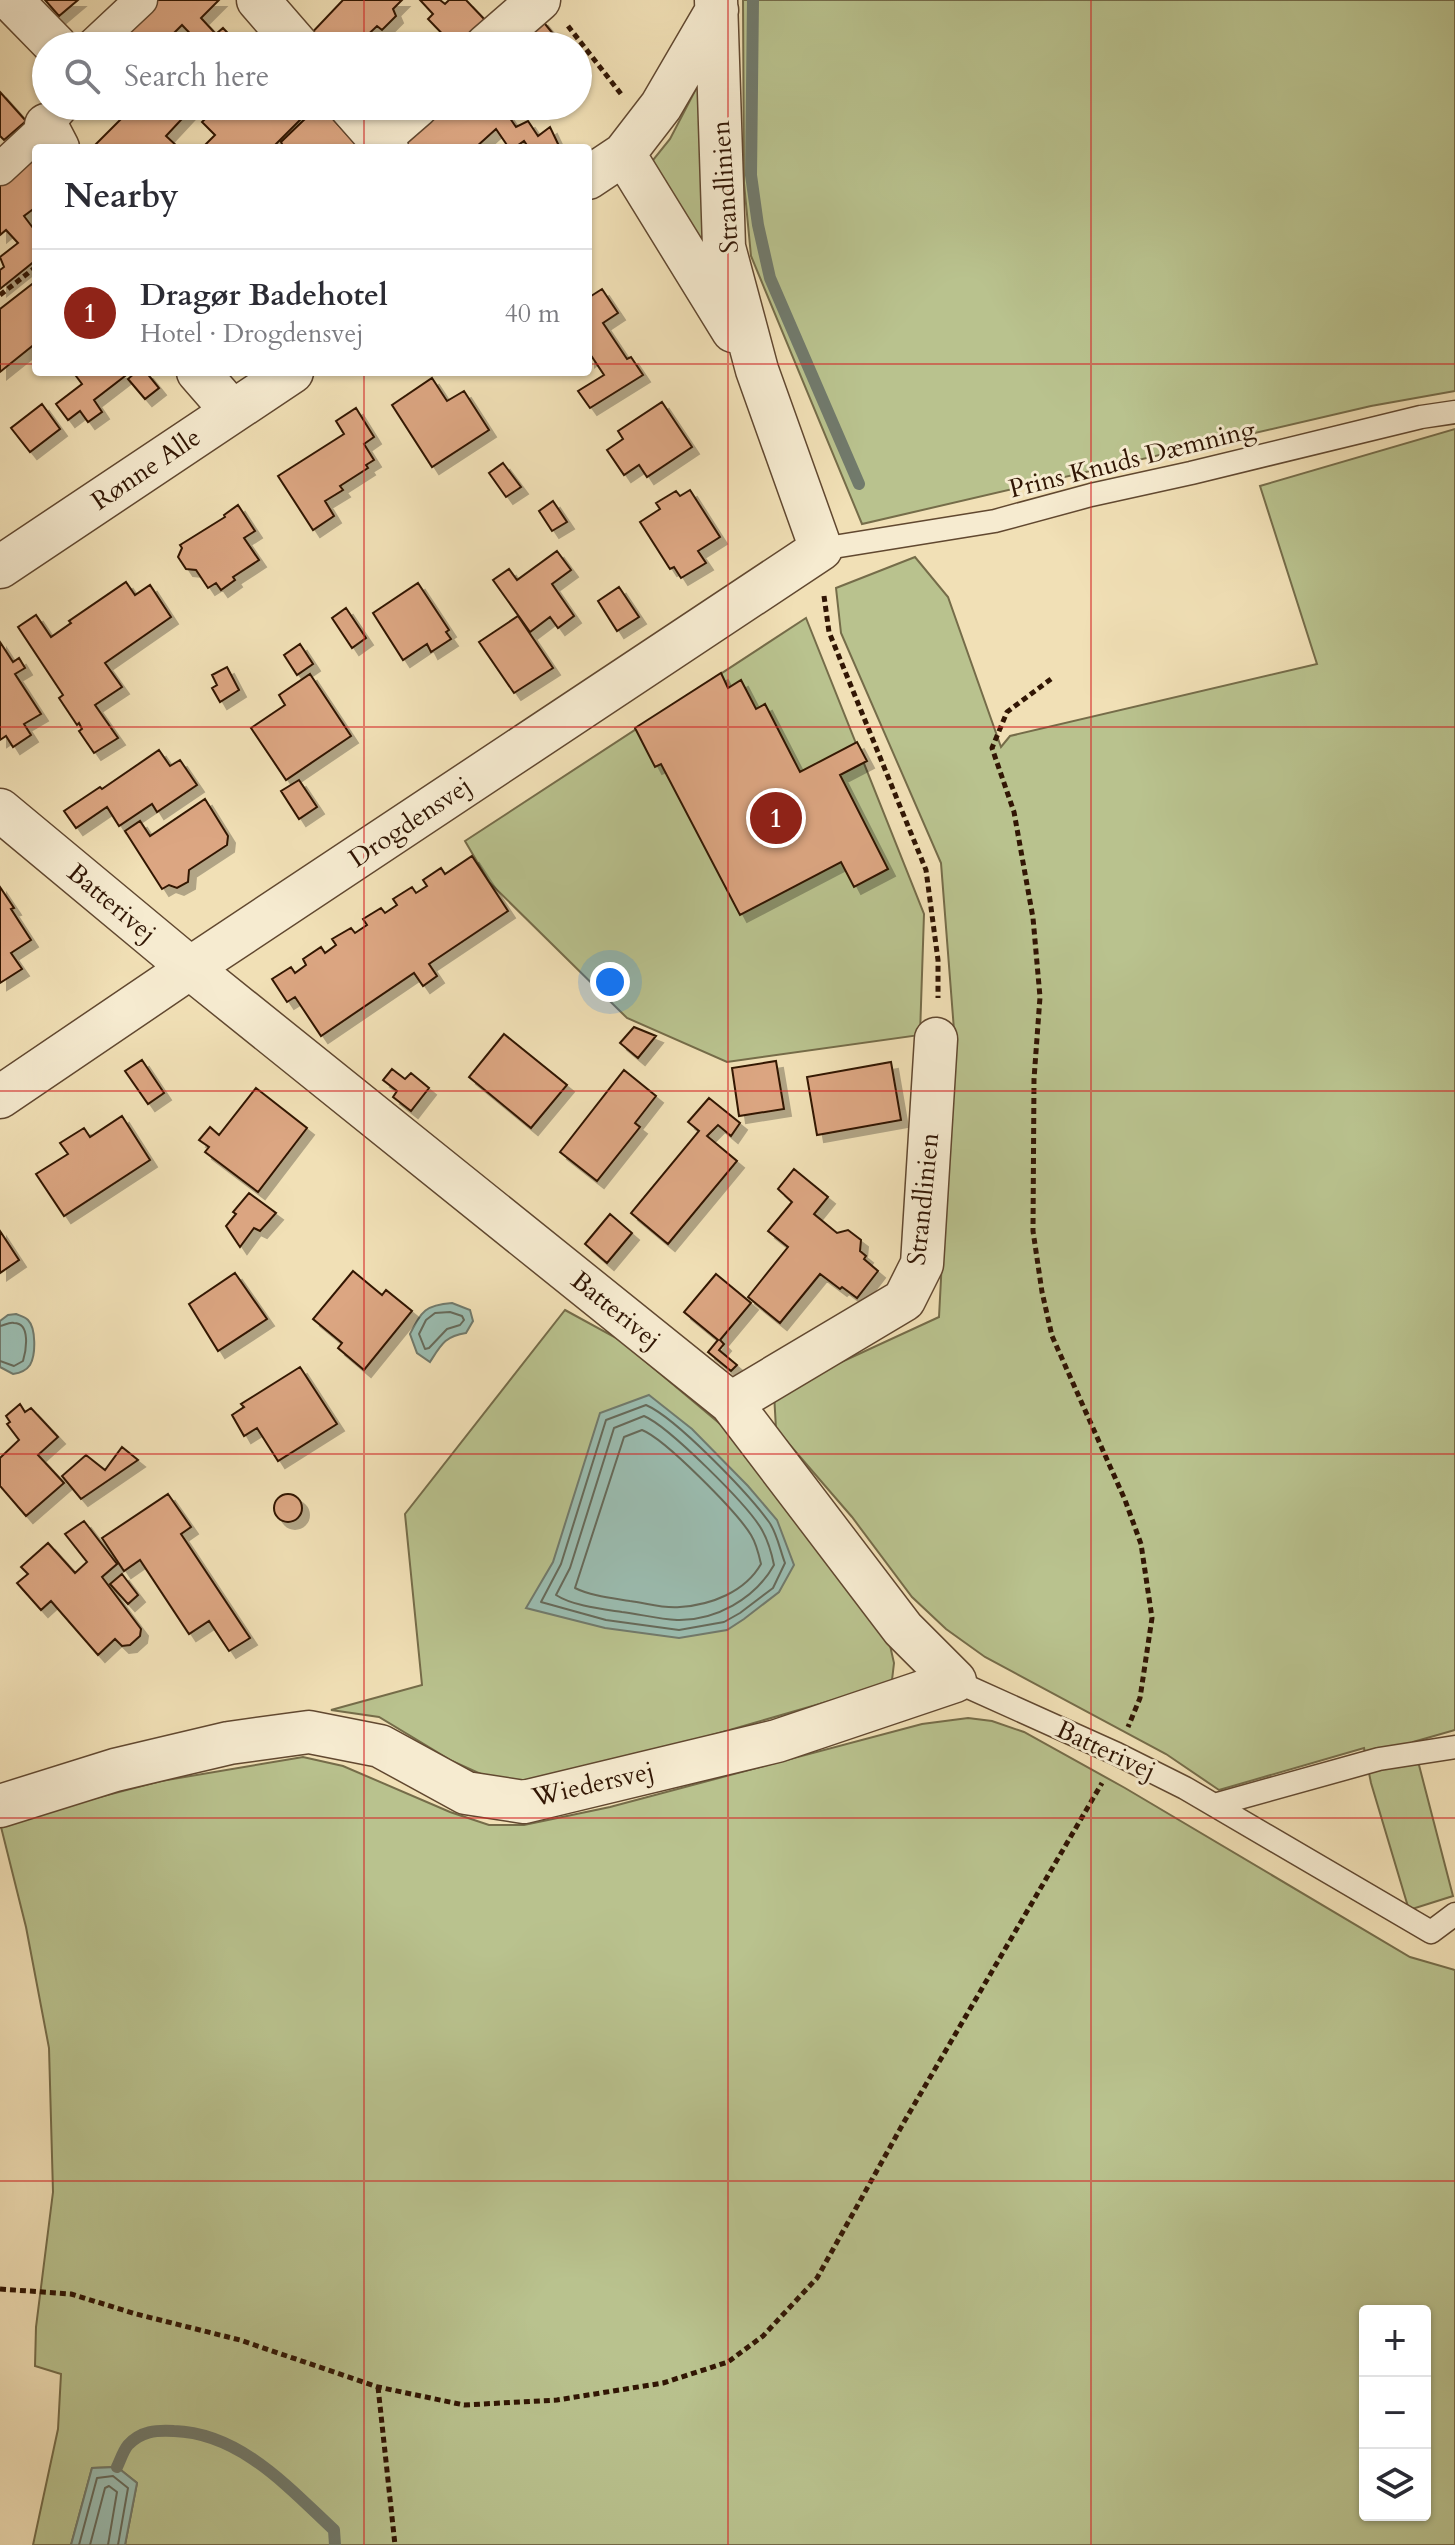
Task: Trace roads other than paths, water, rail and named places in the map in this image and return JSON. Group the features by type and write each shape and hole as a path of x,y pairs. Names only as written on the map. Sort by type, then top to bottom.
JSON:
{"street":[{"path":"11,0 42,32"},
{"path":"107,32 141,0"},
{"path":"258,0 286,32"},
{"path":"592,175 634,140 661,106 716,5"},
{"name":"Strandlinien","path":"716,5 724,247 757,370 821,549"},
{"path":"514,32 553,13"},
{"path":"362,120 383,144 404,120"},
{"path":"33,144 56,126"},
{"name":"Strandlinien","path":"634,140 757,370"},
{"path":"0,169 32,144"},
{"path":"201,376 232,411"},
{"name":"Rønne Alle","path":"0,567 286,376"},
{"name":"Drogdensvej","path":"0,1097 821,549"},
{"name":"Batterivej","path":"0,810 190,968 731,1403 903,1629 955,1681"},
{"name":"Strandlinien","path":"731,1403 904,1300 922,1264 936,1039"},
{"name":"Wiedersvej","path":"0,1806 144,1763 229,1743 309,1732 380,1746 466,1793 524,1802 777,1741 955,1681"}],"lane":[{"name":"Prins Knuds Dæmning","path":"821,549 995,521 1091,495 1421,417 1455,412"},
{"name":"Batterivej","path":"955,1681 1117,1754 1214,1805 1431,1932 1455,1914"},
{"path":"1214,1805 1379,1759 1455,1747"}],"water":[{"path":"452,1303 470,1310 473,1321 466,1333 444,1342 430,1362 417,1353 410,1334 425,1311 436,1305"},
{"path":"16,1314 31,1324 34,1348 28,1367 13,1374 0,1367 0,1321"},
{"path":"649,1395 692,1429 777,1520 794,1565 779,1592 727,1630 679,1638 605,1628 526,1608 553,1562 600,1413"},
{"path":"117,2467 137,2483 125,2545 71,2545 92,2468"}],"waterway":[{"path":"753,0 751,175 758,225 770,278 859,484"},
{"path":"117,2467 128,2445 149,2432 198,2434 220,2441 242,2452 281,2480 334,2530 335,2545"}],"place":[{"name":"Dragør Badehotel","path":"776,818"}]}
